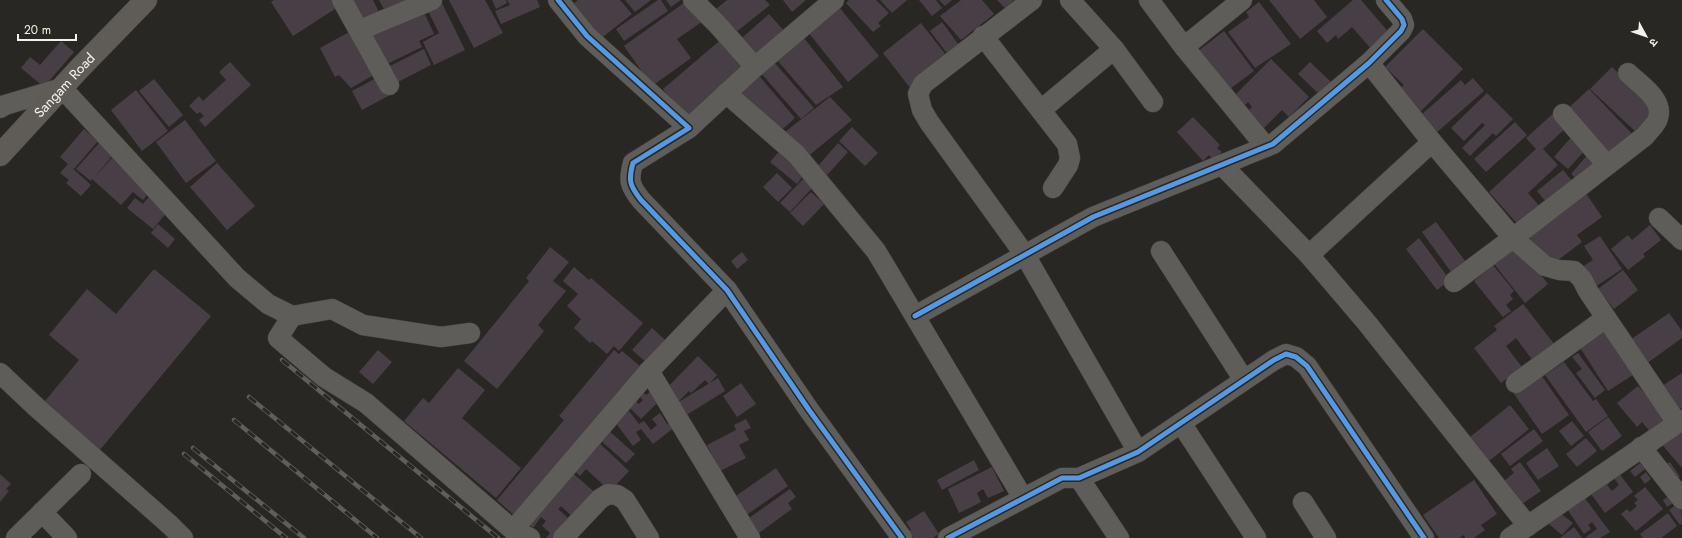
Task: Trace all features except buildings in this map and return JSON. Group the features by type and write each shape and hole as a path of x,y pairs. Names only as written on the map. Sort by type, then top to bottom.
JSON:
{"main road":[{"name":"Sangam Road","path":"0,154 146,0"}],"street":[{"path":"342,0 360,30 389,85"},
{"path":"360,30 432,0"},
{"path":"558,0 587,36 689,128"},
{"path":"693,0 717,24 755,67"},
{"path":"834,0 755,67 689,128 633,163 630,175 631,188 727,290 809,410 902,538"},
{"path":"1032,0 922,84 918,94 922,110 929,122 1025,254 1138,452"},
{"path":"1070,0 1114,49 1153,102"},
{"path":"1149,0 1266,148"},
{"path":"1184,46 1242,0"},
{"path":"915,316 1093,217 1273,144 1368,63 1401,31 1404,25 1402,19 1386,0"},
{"path":"983,36 1067,144 1070,158 1068,165 1053,188"},
{"path":"1041,110 1114,49"},
{"path":"1222,165 1309,255 1367,323 1523,533 1641,447 1680,421 1606,318 1582,279 1574,271 1559,270 1545,266 1513,238 1368,63"},
{"path":"1454,282 1645,136 1658,119 1660,107 1652,96 1628,73"},
{"path":"0,108 62,88 237,278 268,304 292,316 332,309 363,325 371,327 441,337 470,333"},
{"path":"726,93 796,154 876,251 1023,498"},
{"path":"1563,114 1607,166"},
{"path":"1309,255 1432,142"},
{"path":"1659,218 1682,240"},
{"path":"1161,250 1244,380"},
{"path":"292,316 278,338 324,377 366,403 521,534 649,371 727,290"},
{"path":"1516,383 1606,318"},
{"path":"960,535 1023,498 1062,478 1079,478 1138,452 1274,360 1286,354 1296,357 1307,366 1424,538"},
{"path":"649,371 743,535"},
{"path":"0,373 35,406 170,525 182,538"},
{"path":"1181,423 1256,538"},
{"path":"1641,447 1682,499"},
{"path":"16,538 81,474"},
{"path":"1079,478 1119,538"},
{"path":"563,538 600,499 608,494 617,495 625,500 648,538"},
{"path":"1303,502 1326,538"},
{"path":"42,512 67,538"}],"railway":[{"path":"282,360 498,538"},
{"path":"249,397 421,538"},
{"path":"234,420 377,538"},
{"path":"193,448 304,538"},
{"path":"184,454 286,538"}],"cycle path":[{"path":"558,0 587,36 689,128 633,163 630,179 634,191 727,290 809,410 902,538"},
{"path":"915,316 1093,217 1273,144 1369,63 1401,31 1404,25 1402,19 1386,0"},
{"path":"948,538 1062,478 1079,478 1138,452 1274,360 1286,354 1296,357 1307,366 1424,538"}]}
